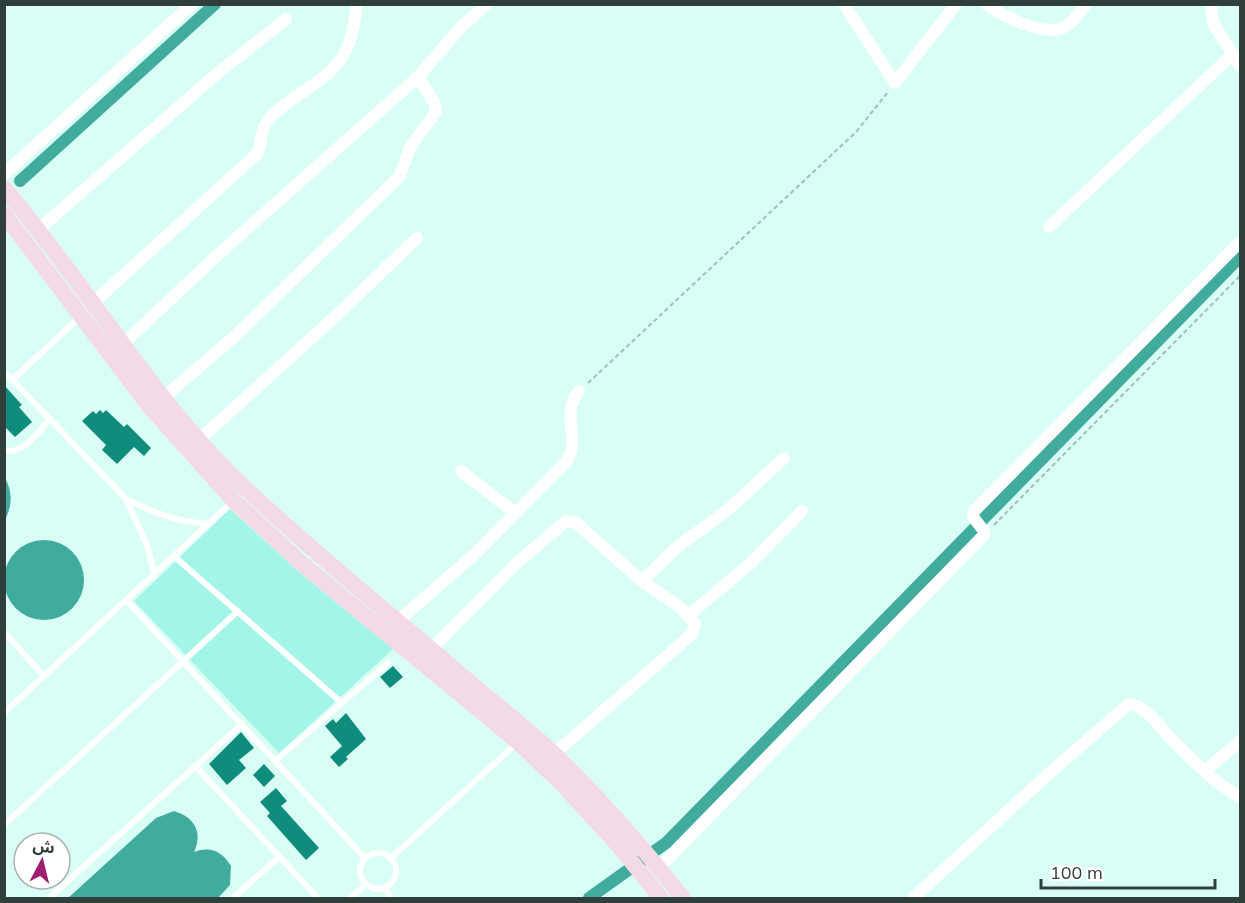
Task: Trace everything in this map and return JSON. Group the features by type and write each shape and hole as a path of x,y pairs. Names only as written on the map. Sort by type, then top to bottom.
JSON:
{"street":[{"path":"4,174 192,4"},
{"path":"94,302 257,154 267,121 289,102 321,80 341,61 348,50 353,33 357,4"},
{"path":"123,344 222,251 280,202 418,77 462,26 487,4"},
{"path":"844,4 895,83 956,4"},
{"path":"986,4 1006,19 1052,30 1070,23 1086,4"},
{"path":"1211,4 1213,23 1240,66"},
{"path":"39,229 219,72 286,19"},
{"path":"1049,227 1233,54"},
{"path":"163,398 243,329 400,176 410,147 436,112 435,104 418,77"},
{"path":"4,188 39,229 163,398 199,440 239,494 431,648 524,737 563,785 620,846 662,898"},
{"path":"4,214 149,406 239,494 300,562 524,737 554,754 619,821 683,898"},
{"path":"199,440 337,315 417,238"},
{"path":"659,868 980,528 974,512 1240,242"},
{"path":"398,621 475,554 572,453 569,407 579,391"},
{"path":"642,581 676,548 729,509 784,458"},
{"path":"461,471 515,513"},
{"path":"689,615 751,563 802,511"},
{"path":"431,648 518,562 566,521 575,522 642,581 689,615 695,624 692,634 554,754"},
{"path":"913,898 1123,707 1135,705 1206,770 1240,797"},
{"path":"1206,770 1240,741"}],"lane":[{"path":"12,380 80,317"},
{"path":"4,371 126,499 147,545 155,576"},
{"path":"4,450 15,451 23,447 50,419"},
{"path":"4,713 155,576 239,494"},
{"path":"126,499 166,518 185,523 209,524"},
{"path":"175,557 342,703"},
{"path":"127,601 364,858"},
{"path":"4,825 238,611"},
{"path":"4,632 44,676"},
{"path":"275,761 388,663"},
{"path":"50,898 242,724"},
{"path":"391,858 524,737"},
{"path":"195,766 318,898"},
{"path":"378,853 391,858 395,864 395,878 385,888 378,889 366,885 359,871 364,858 378,853"},
{"path":"233,898 279,857"},
{"path":"351,898 366,885"},
{"path":"385,888 392,898"}],"path":[{"path":"579,391 856,132 895,83"},
{"path":"980,528 1240,276"}],"shaded area":[{"path":"5,478 11,499 5,520"},
{"path":"230,509 299,572 393,649 279,753 134,601"},
{"path":"44,540 59,543 72,552 81,565 84,580 81,595 72,608 59,617 44,620 29,617 16,608 7,595 4,580 7,565 16,552 29,543"},
{"path":"174,811 187,817 195,827 198,838 194,852 215,851 220,853 231,866 230,885 218,898 68,898 156,818"}],"building":[{"path":"4,385 22,405 19,407 32,422 15,437 4,426"},
{"path":"100,410 103,413 106,410 124,427 127,424 151,448 144,456 134,447 117,464 102,450 106,445 82,421 93,411 96,414"},
{"path":"393,666 403,677 390,688 380,677"},
{"path":"346,713 366,739 346,757 348,759 339,767 330,757 342,746 325,726 333,719 336,723"},
{"path":"241,732 254,748 239,760 246,768 227,785 209,764"},
{"path":"264,764 275,776 264,787 253,775"},
{"path":"276,788 287,801 281,806 319,848 306,860 267,816 270,813 260,802"}],"waterway":[{"path":"20,181 215,4"},
{"path":"589,898 666,843 1240,257"}]}
